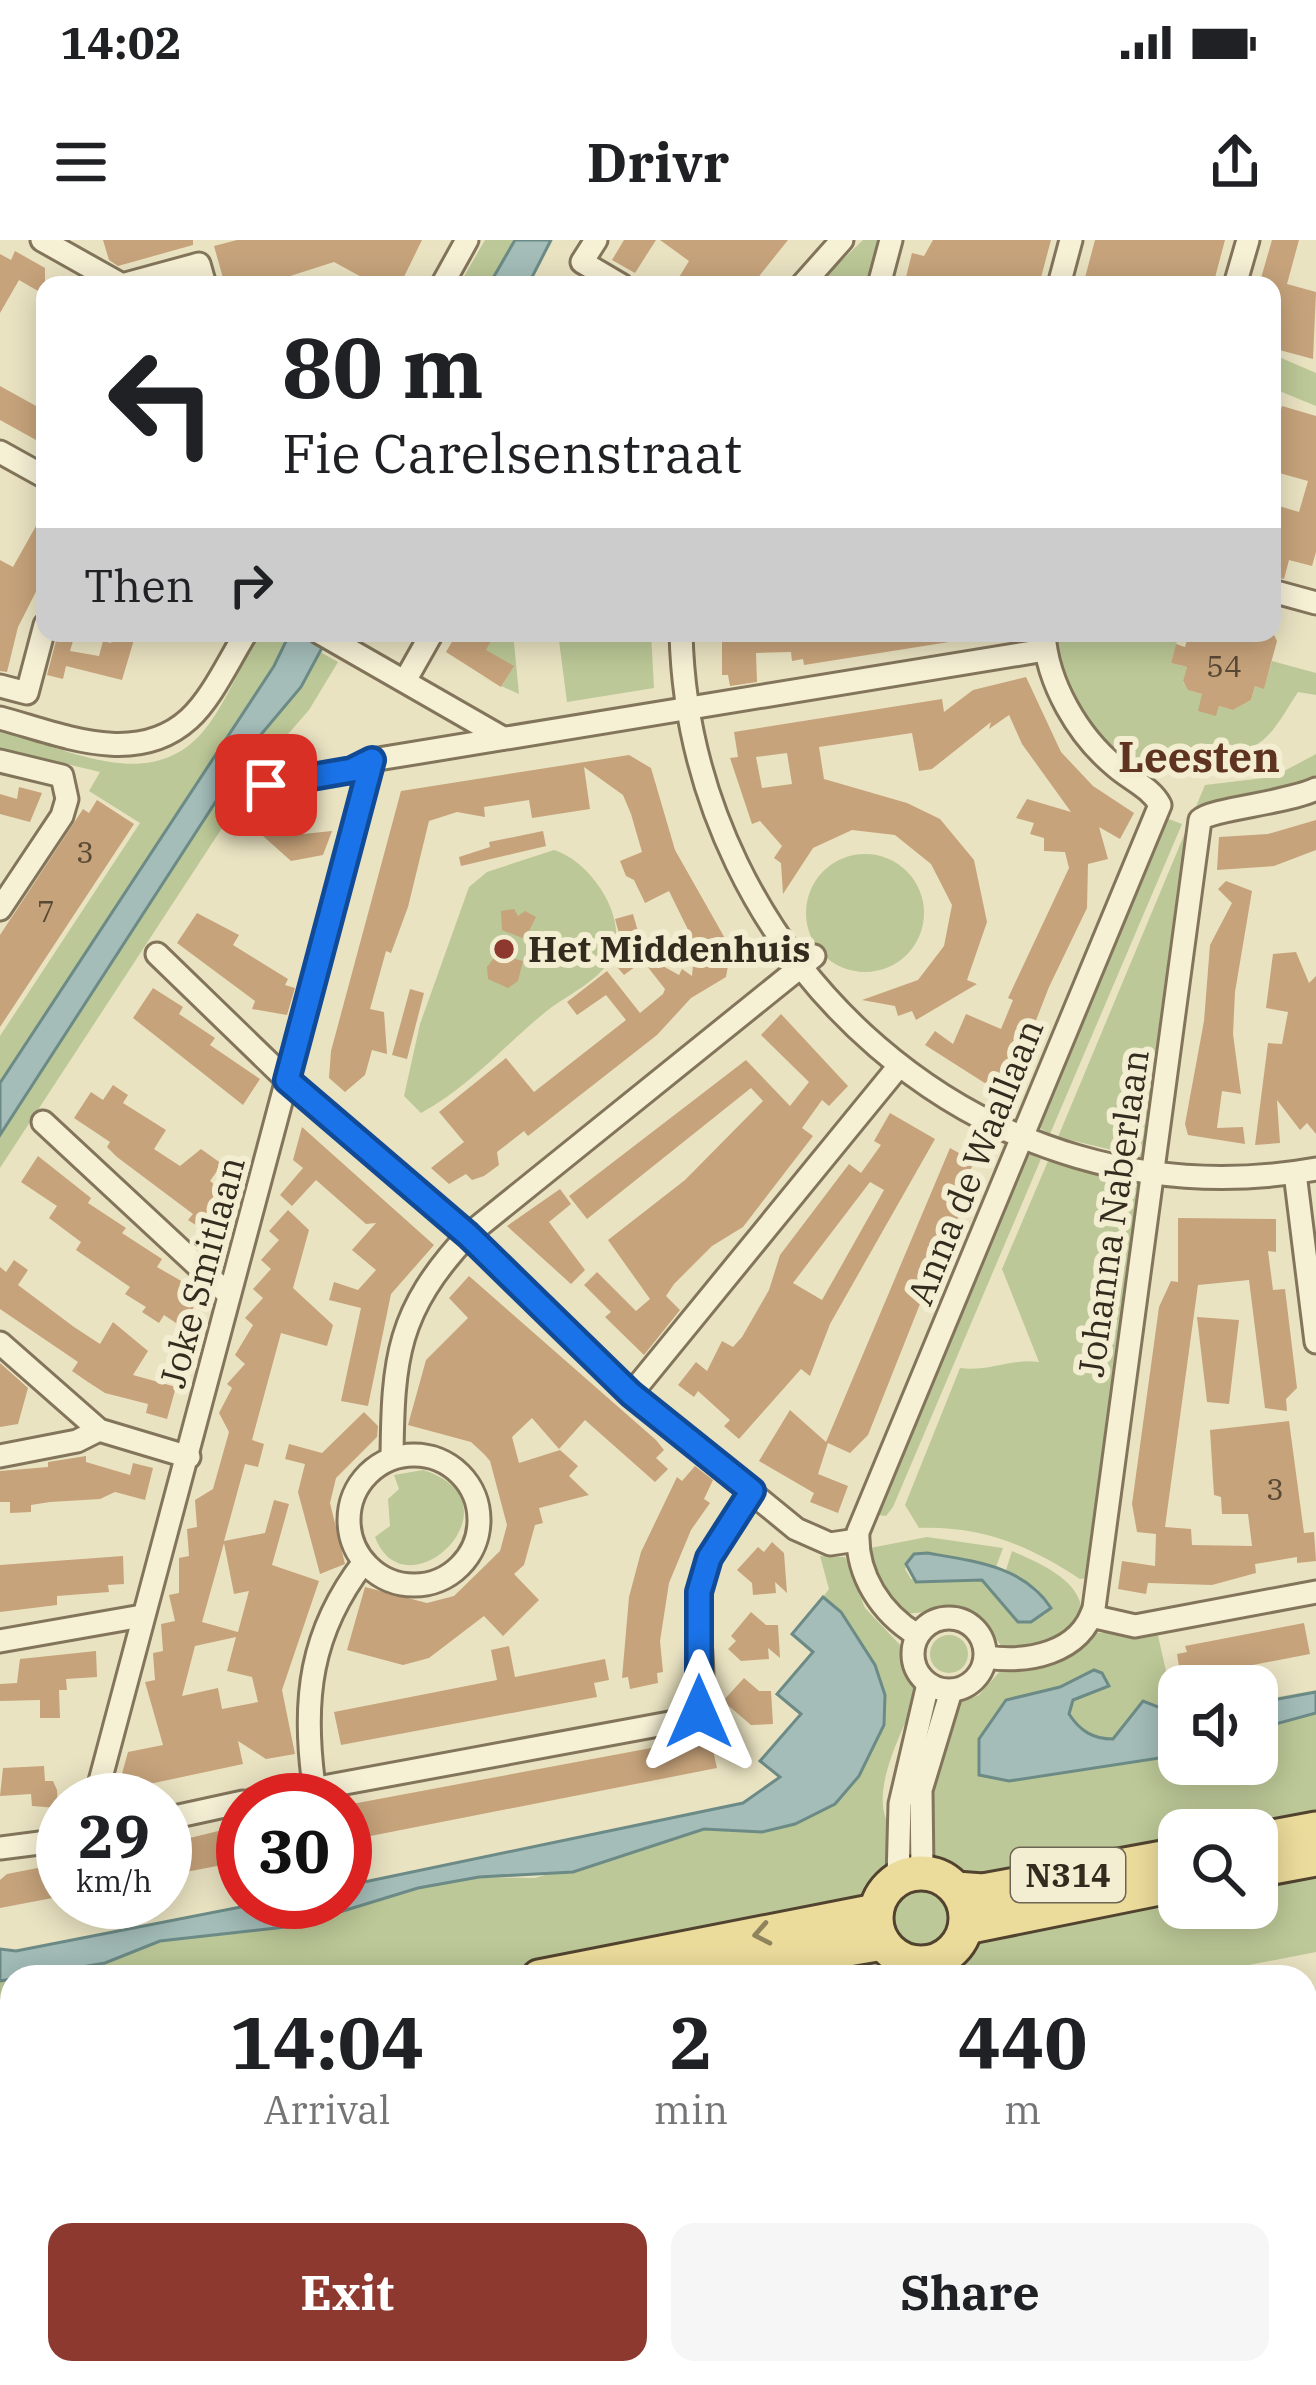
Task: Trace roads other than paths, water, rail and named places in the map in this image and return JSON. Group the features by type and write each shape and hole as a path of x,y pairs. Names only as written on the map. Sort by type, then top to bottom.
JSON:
{"main road":[{"path":"1278,1836 1316,1829"},
{"name":"N314","path":"910,1876 983,1891 1158,1859"},
{"path":"1278,1866 1316,1859"},
{"path":"731,1965 880,1927 910,1876"},
{"name":"N314","path":"956,1888 965,1905 966,1927"},
{"name":"N314","path":"933,1965 966,1927 1158,1888"},
{"name":"N314","path":"880,1927 926,1965"},
{"path":"621,1965 880,1927"}],"street":[{"path":"42,240 106,276"},
{"path":"447,276 467,240"},
{"path":"596,240 582,262 606,276"},
{"path":"810,276 842,240"},
{"path":"881,276 891,240"},
{"path":"1061,276 1071,240"},
{"path":"1238,276 1248,240"},
{"path":"155,276 199,264 202,276"},
{"path":"0,452 36,472"},
{"path":"1281,593 1316,603"},
{"path":"0,686 27,692 41,642"},
{"path":"0,718 100,743 154,741 191,718 240,642"},
{"path":"337,642 503,738"},
{"path":"406,679 427,642"},
{"path":"682,642 687,710 709,803 727,848 758,908 807,962 846,1021 938,1093 1022,1136 1098,1161 1208,1176 1306,1171 1316,1342"},
{"path":"266,785 352,770 372,760 687,710 1039,642"},
{"name":"Anna de Waallaan","path":"857,1540 1158,811 1154,795 1087,737 1064,699 1044,642"},
{"name":"Joke Smitlaan","path":"102,1773 372,760"},
{"path":"0,761 62,776 67,799 62,816 0,909"},
{"name":"Johanna Naberlaan","path":"1091,1616 1200,820 1210,812 1273,806 1316,789"},
{"path":"158,954 287,1080 468,1235 631,1394 796,1529 830,1544 857,1540 879,1604 917,1635"},
{"path":"392,1458 393,1383 407,1314 437,1268 468,1235 807,962"},
{"path":"631,1394 899,1066"},
{"path":"43,1122 228,1294"},
{"path":"0,1343 99,1430 189,1457"},
{"path":"0,1456 76,1441 99,1430"},
{"path":"392,1458 438,1459 459,1472 472,1491 477,1536 454,1570 423,1584 387,1578 364,1562 350,1530 350,1507 368,1474 392,1458"},
{"path":"372,1776 692,1719 702,1695 699,1592 709,1558 752,1491"},
{"path":"312,1773 305,1727 309,1674 321,1634 364,1562"},
{"path":"986,1657 1008,1660 1050,1653 1074,1638 1091,1616 1135,1626 1316,1592"},
{"path":"0,1641 142,1616"},
{"path":"936,1619 962,1619 981,1636 986,1657 974,1681 951,1690 928,1684 912,1658 917,1635 936,1619"},
{"path":"910,1876 900,1804 928,1684"},
{"path":"910,1876 921,1790 951,1690"},
{"path":"0,1848 36,1843"}],"water":[{"path":"515,240 551,240 533,276 494,276"},
{"path":"286,642 325,642 301,687 253,744 0,1135 0,1083"},
{"path":"914,1554 1012,1574 1051,1608 1031,1622 1018,1622 982,1580 916,1582 906,1564"},
{"path":"823,1597 841,1612 875,1665 885,1695 884,1725 859,1776 835,1804 795,1824 762,1832 704,1829 573,1872 479,1877 372,1902 372,1880 743,1803 780,1777 760,1761 801,1714 777,1694 813,1652 792,1634"},
{"path":"1094,1670 1102,1673 1109,1686 1073,1700 1069,1714 1093,1736 1113,1739 1143,1701 1158,1707 1158,1758 1009,1781 979,1775 979,1739 1006,1700 1060,1687"},
{"path":"1316,1692 1316,1713 1278,1723 1278,1699"},
{"path":"216,1912 216,1929 267,1929 160,1941 93,1965 0,1965 0,1949 16,1951 128,1929 192,1929 192,1917"}],"place":[{"name":"Het Middenhuis","path":"504,949"}],"district":[{"name":"Leesten","path":"1199,757"}]}
